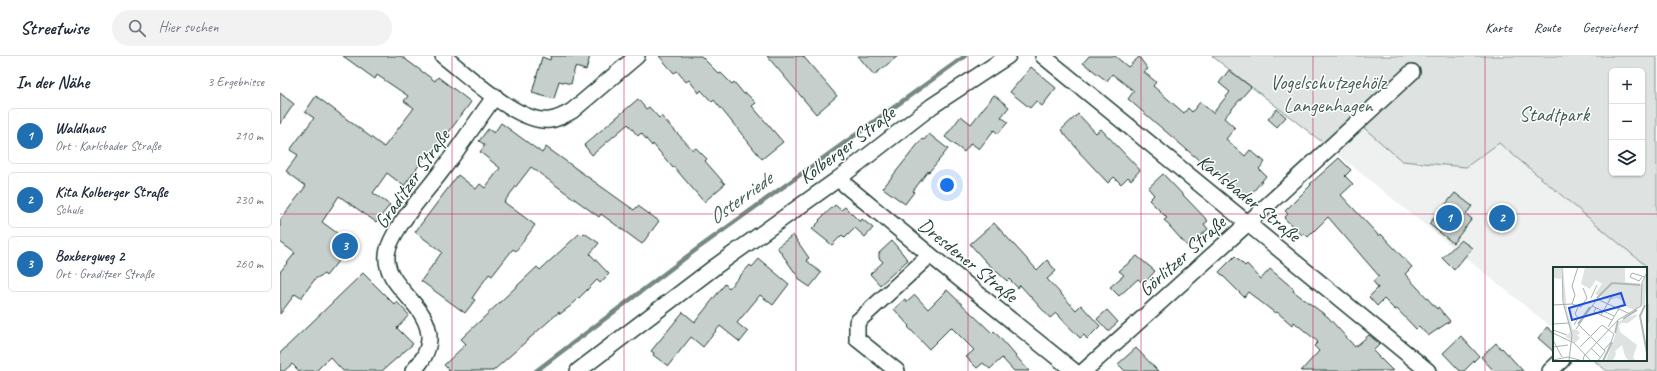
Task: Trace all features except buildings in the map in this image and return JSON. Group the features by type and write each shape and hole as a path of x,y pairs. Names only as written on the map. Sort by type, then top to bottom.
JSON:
{"street":[{"path":"443,56 521,114 536,119 549,120 572,111 637,56"},
{"name":"Kolberger Straße","path":"578,371 716,266 838,178 932,106 1008,56"},
{"name":"Karlsbader Straße","path":"1043,56 1428,371"},
{"name":"Görlitzer Straße","path":"1084,371 1412,72"},
{"name":"Graditzer Straße","path":"413,371 423,360 427,350 429,334 428,324 390,272 387,263 387,254 400,225 441,172 495,96"},
{"name":"Dresdener Straße","path":"838,178 930,255 1074,371"},
{"path":"897,371 857,339 857,322 930,255"},
{"path":"1550,371 1561,361"}],"shaded area":[{"path":"1363,126 1402,161 1466,167 1499,143 1645,265 1644,267 1553,267 1553,328 1336,153"}],"green space":[{"name":"Stadtpark","path":"1212,56 1657,56 1657,371 1607,371 1594,361 1647,361 1647,267 1644,267 1645,265 1499,143 1466,167 1402,161 1363,127 1336,153"}],"waterway":[{"name":"Osterriede","path":"536,371 697,249 965,56"}],"place":[{"name":"Waldhaus","path":"1449,218"},
{"name":"Kita Kolberger Straße","path":"1502,218"},
{"name":"Boxbergweg 2","path":"345,246"}],"park label":[{"name":"Vogelschutzgehölz Langenhagen","path":"1328,94"}]}
